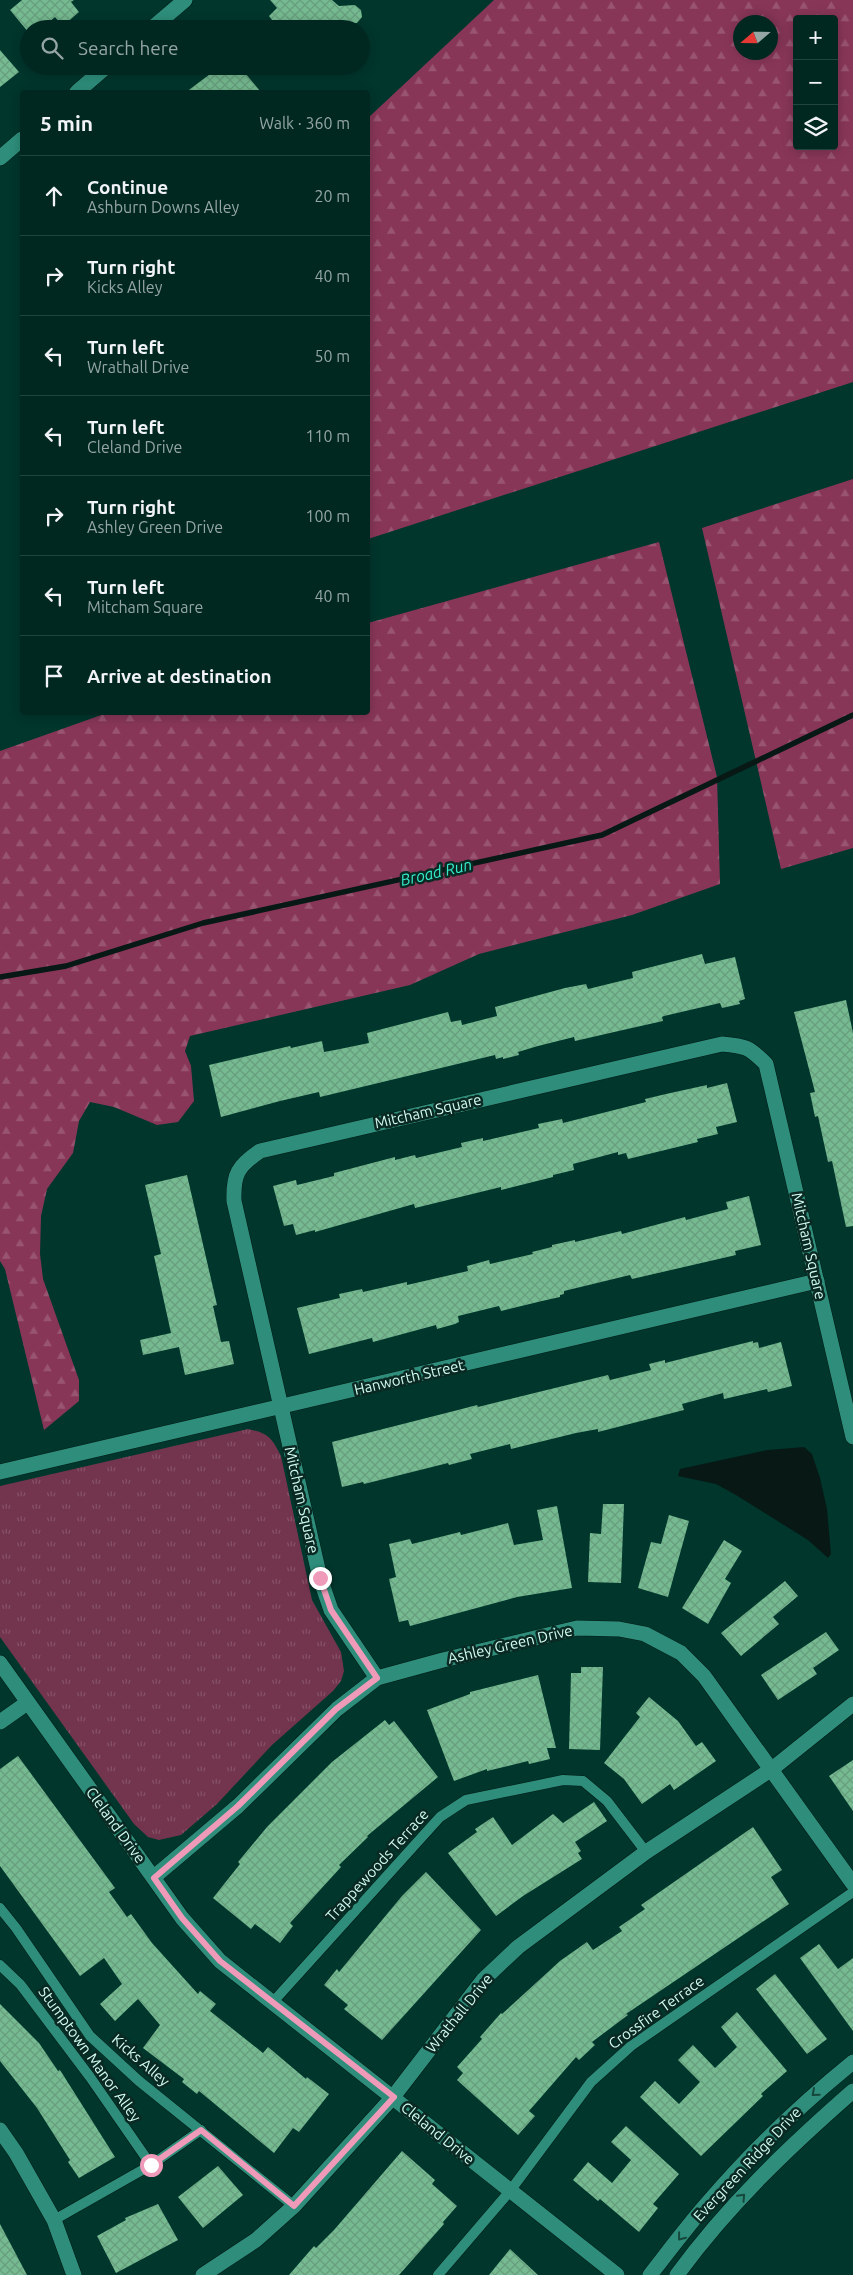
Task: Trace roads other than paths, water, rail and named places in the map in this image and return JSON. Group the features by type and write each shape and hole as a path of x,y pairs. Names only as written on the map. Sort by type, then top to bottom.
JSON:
{"street":[{"path":"162,20 185,0"},
{"path":"79,90 97,75"},
{"path":"0,158 20,141"},
{"name":"Mitcham Square","path":"377,1678 331,1610 320,1578 234,1201 233,1184 243,1163 260,1151 722,1044 739,1045 751,1049 766,1064 853,1437"},
{"name":"Hanworth Street","path":"0,1472 817,1281"},
{"name":"Ashley Green Drive","path":"154,1878 238,1806 336,1709 377,1678 397,1671 577,1628 619,1629 645,1634 681,1653 704,1676 853,1884"},
{"name":"Cleland Drive","path":"0,1664 182,1918 220,1961 617,2275"},
{"path":"0,1722 27,1703"},
{"path":"772,1769 853,1704"},
{"name":"Wrathall Drive","path":"203,2275 256,2240 294,2206 394,2097 482,1980 518,1947 646,1852 772,1769"},
{"name":"Evergreen Ridge Drive","path":"650,2275 705,2206 748,2159 813,2094 853,2062"},
{"name":"Evergreen Ridge Drive","path":"677,2275 740,2198 777,2160 853,2091"},
{"path":"0,2130 16,2153 54,2220 74,2275"}],"lane":[{"name":"Trappewoods Terrace","path":"272,2003 440,1817 466,1800 563,1780 582,1781 607,1801 646,1852"},
{"name":"Crossfire Terrace","path":"438,2275 510,2191 592,2082 631,2046 853,1892"},
{"name":"Kicks Alley","path":"0,1908 16,1928 90,2036 139,2080 294,2206"},
{"name":"Stumptown Manor Alley","path":"0,1965 20,1984 44,2015 151,2165"},
{"path":"54,2220 151,2165 201,2130"}],"waterway":[{"name":"Broad Run","path":"0,977 66,966 203,923 602,835 853,715"}]}
